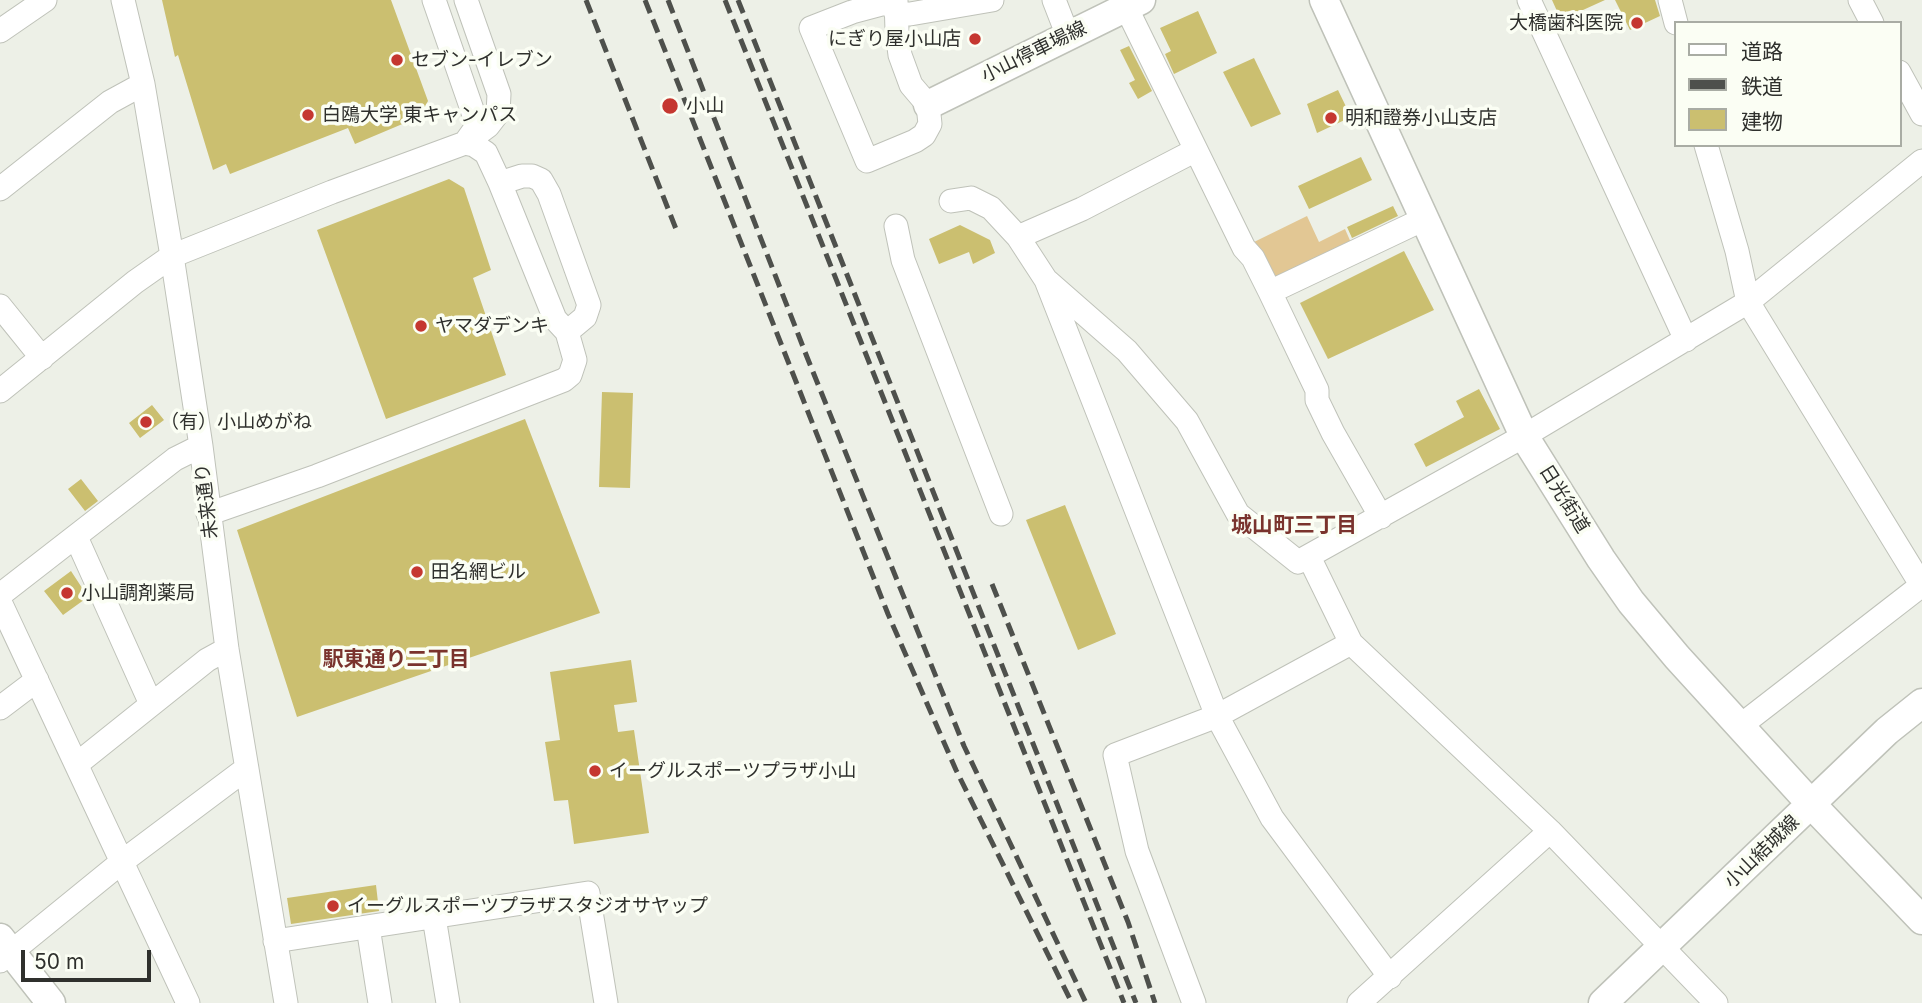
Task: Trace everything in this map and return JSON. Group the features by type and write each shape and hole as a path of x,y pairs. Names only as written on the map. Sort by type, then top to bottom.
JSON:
{"main road":[{"name":"日光街道","path":"1324,0 1524,436 1631,602 1677,657 1812,805 1922,920"},
{"name":"小山停車場線","path":"920,95 1068,36 1133,4"},
{"name":"小山結城線","path":"1603,1003 1887,731 1922,703"},
{"path":"4,951 51,1003"}],"street":[{"path":"0,30 45,0"},
{"name":"未来通り","path":"123,0 143,84 172,256 201,446 227,649 286,1003"},
{"path":"434,0 477,121 466,144"},
{"path":"0,391 135,282 172,256 332,192 466,144 493,121 500,105 499,94 466,0"},
{"path":"896,6 900,55 920,95 930,124 924,135 915,141 867,161 811,28 882,4 896,6 910,15 992,0"},
{"path":"1054,0 1068,36"},
{"path":"1529,0 1686,340"},
{"path":"1670,0 1675,21"},
{"path":"1860,0 1871,21"},
{"path":"1133,4 1196,150 1244,248 1253,258 1270,292 1317,390 1317,400 1333,433 1381,517"},
{"path":"1901,76 1922,114"},
{"path":"0,189 110,102 143,84"},
{"path":"208,513 317,476 564,380 570,375 575,360 567,332 555,319 500,183 486,153 474,145 466,144"},
{"path":"1707,147 1737,251 1748,302 1922,585 1740,726"},
{"path":"1018,237 1082,209 1196,150"},
{"path":"1046,280 1127,351 1187,421 1238,514 1298,562 1524,436 1748,302 1922,161"},
{"path":"500,183 522,176 532,176 541,180 549,194 589,305 585,317 567,332"},
{"path":"951,201 971,198 991,208 1018,237 1046,280 1217,716 1272,818 1390,977"},
{"path":"1270,292 1424,219"},
{"path":"896,226 903,260 1000,514"},
{"path":"0,306 42,358"},
{"path":"0,595 176,459 201,446"},
{"path":"76,537 151,704"},
{"path":"1309,557 1351,643 1550,831 1716,1003"},
{"path":"0,602 188,1003"},
{"path":"1195,1003 1137,851 1115,755 1217,716 1351,643"},
{"path":"77,764 207,660 227,649"},
{"path":"0,708 37,680"},
{"path":"4,951 247,768"},
{"path":"1359,1003 1550,831"},
{"path":"275,941 589,893 606,1003"},
{"path":"434,917 448,1003"},
{"path":"368,927 380,1003"}],"shaded area":[{"path":"1307,216 1319,242 1345,229 1352,245 1283,279 1270,274 1254,242"}],"building":[{"name":"白鴎大学 東キャンパス","path":"162,0 391,0 428,101 419,117 355,144 348,128 230,174 226,164 213,170 178,55 175,57"},
{"path":"1552,0 1605,0 1561,20"},
{"name":"大橋歯科医院","path":"1615,0 1655,0 1660,16 1630,30"},
{"path":"1198,11 1217,53 1174,74 1165,54 1171,51 1160,28"},
{"path":"1129,46 1152,91 1138,99 1129,83 1135,80 1120,50"},
{"path":"1254,58 1281,114 1251,127 1223,72"},
{"path":"1338,90 1351,117 1317,133 1307,104"},
{"path":"1361,157 1372,180 1309,209 1298,186"},
{"name":"ヤマダデンキ","path":"449,179 464,188 491,270 473,278 506,375 386,419 317,230"},
{"path":"1393,206 1398,216 1352,238 1347,227"},
{"path":"960,225 990,240 995,253 973,264 969,252 939,264 929,239"},
{"path":"1404,251 1434,310 1328,359 1300,303"},
{"path":"1479,389 1500,429 1426,467 1414,444 1464,417 1456,401"},
{"path":"602,392 633,393 630,488 599,487"},
{"name":"（有）小山めがね","path":"152,405 164,420 140,438 129,423"},
{"name":"田名網ビル","path":"525,419 600,613 297,717 237,530"},
{"path":"81,479 98,501 85,511 68,489"},
{"path":"1065,505 1116,634 1078,650 1026,520"},
{"name":"小山調剤薬局","path":"71,571 88,597 63,615 44,591"},
{"name":"イーグルスポーツプラザ小山","path":"631,660 637,702 614,705 618,732 634,730 649,833 574,844 568,800 554,801 545,742 560,740 550,672"},
{"name":"イーグルスポーツプラザスタジオサヤップ","path":"376,885 379,911 291,924 287,898"}],"railway":[{"path":"586,0 676,229"},
{"path":"645,0 888,614 956,770 1072,1003"},
{"path":"668,0 807,357 964,746 1086,1003"},
{"path":"725,0 1124,1003"},
{"path":"738,0 1136,1003"},
{"path":"992,584 1128,922 1155,1003"}],"place":[{"name":"大橋歯科医院","path":"1637,23"},
{"name":"にぎり屋小山店","path":"975,39"},
{"name":"セブン-イレブン","path":"397,60"},
{"name":"小山","path":"670,106"},
{"name":"白鴎大学 東キャンパス","path":"308,115"},
{"name":"明和證券小山支店","path":"1331,118"},
{"name":"ヤマダデンキ","path":"421,326"},
{"name":"（有）小山めがね","path":"146,422"},
{"name":"田名網ビル","path":"417,572"},
{"name":"小山調剤薬局","path":"67,593"},
{"name":"イーグルスポーツプラザ小山","path":"595,771"},
{"name":"イーグルスポーツプラザスタジオサヤップ","path":"333,906"}],"district":[{"name":"城山町三丁目","path":"1294,526"},
{"name":"駅東通り二丁目","path":"396,660"}]}
